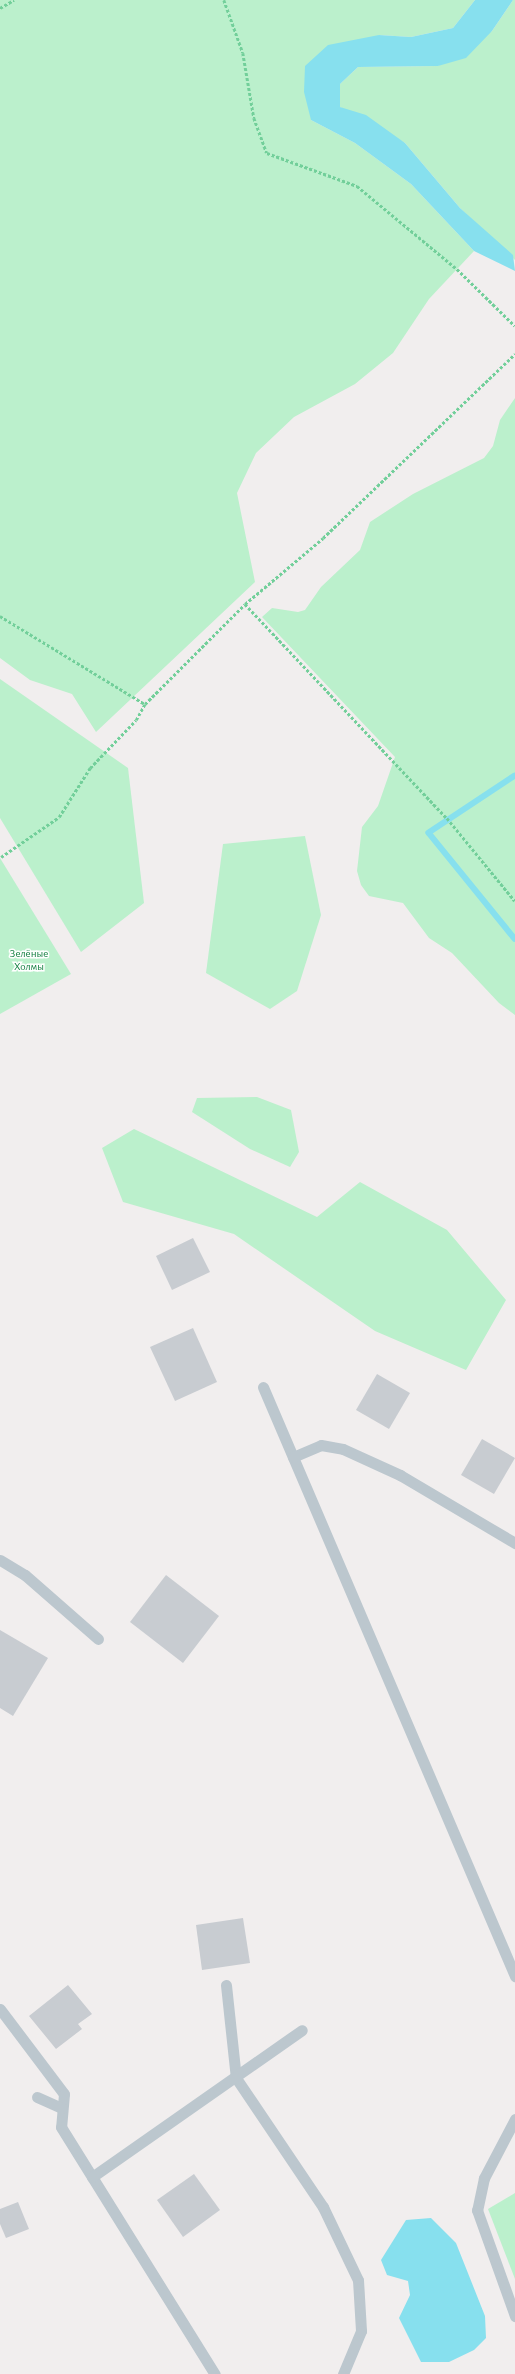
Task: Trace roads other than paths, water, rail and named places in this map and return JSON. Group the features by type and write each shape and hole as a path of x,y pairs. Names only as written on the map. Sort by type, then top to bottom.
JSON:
{"lane":[{"path":"263,1388 515,1976"},
{"path":"293,1457 321,1445 343,1449 400,1475 515,1543"},
{"path":"0,1560 25,1575 98,1638"},
{"path":"226,1985 236,2078 323,2207 358,2280 361,2331 343,2374"},
{"path":"0,2009 64,2094 61,2127 215,2374"},
{"path":"92,2177 236,2078 302,2030"},
{"path":"37,2097 62,2108"},
{"path":"515,2119 484,2178 477,2210 515,2316"}],"water":[{"path":"475,0 513,0 492,31 466,58 438,66 358,67 340,84 340,107 366,115 405,143 460,208 513,255 515,271 474,251 411,184 355,143 311,120 304,92 305,66 328,45 379,35 411,37 453,28"},
{"path":"431,2218 456,2243 485,2316 486,2338 474,2350 449,2362 421,2362 399,2318 410,2295 408,2281 387,2275 381,2260 406,2220"}],"waterway":[{"path":"515,776 429,833 515,939"}],"park label":[{"name":"Зелёные Холмы","path":"29,961"}]}
